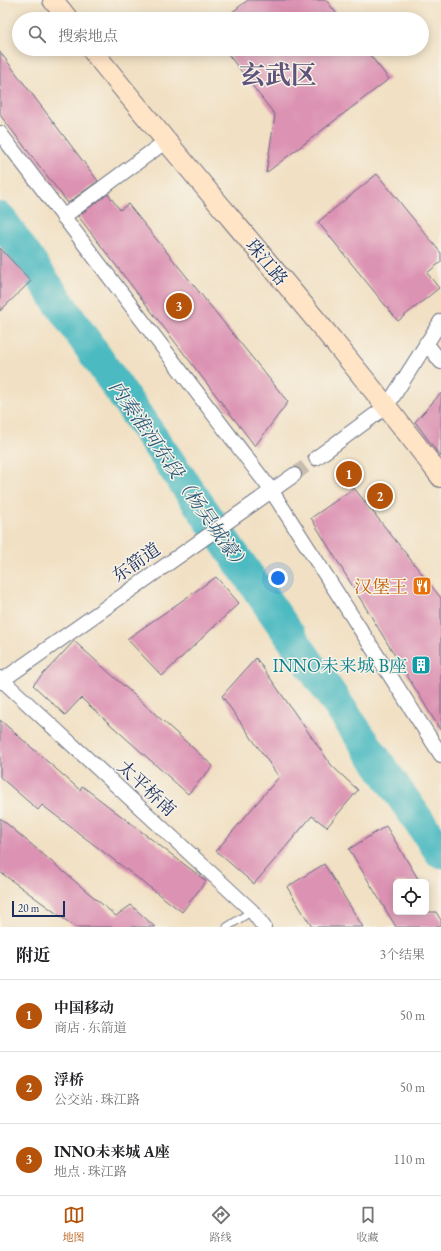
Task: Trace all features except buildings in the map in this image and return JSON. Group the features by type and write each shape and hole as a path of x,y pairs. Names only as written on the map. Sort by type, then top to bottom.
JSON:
{"main road":[{"path":"53,0 62,12"},
{"name":"珠江路","path":"97,56 387,406 441,477"}],"street":[{"path":"0,133 271,490 441,755"},
{"path":"63,217 166,141"},
{"path":"316,458 387,406 441,321"},
{"path":"426,343 441,362"},
{"name":"东箭道","path":"1,680 294,475"},
{"name":"太平桥南","path":"1,680 252,911 264,927"}],"lane":[{"path":"227,927 252,911"}],"waterway":[{"name":"内秦淮河东段（杨吴城濠）","path":"0,218 441,853"}],"tunnel":[{"path":"294,475 316,458"}],"place":[{"name":"INNO未来城 A座","path":"179,306"},
{"name":"中国移动","path":"349,474"},
{"name":"浮桥","path":"380,496"},
{"name":"汉堡王","path":"422,586"},
{"name":"INNO未来城 B座","path":"421,665"}],"district":[{"name":"玄武区","path":"278,75"}]}
